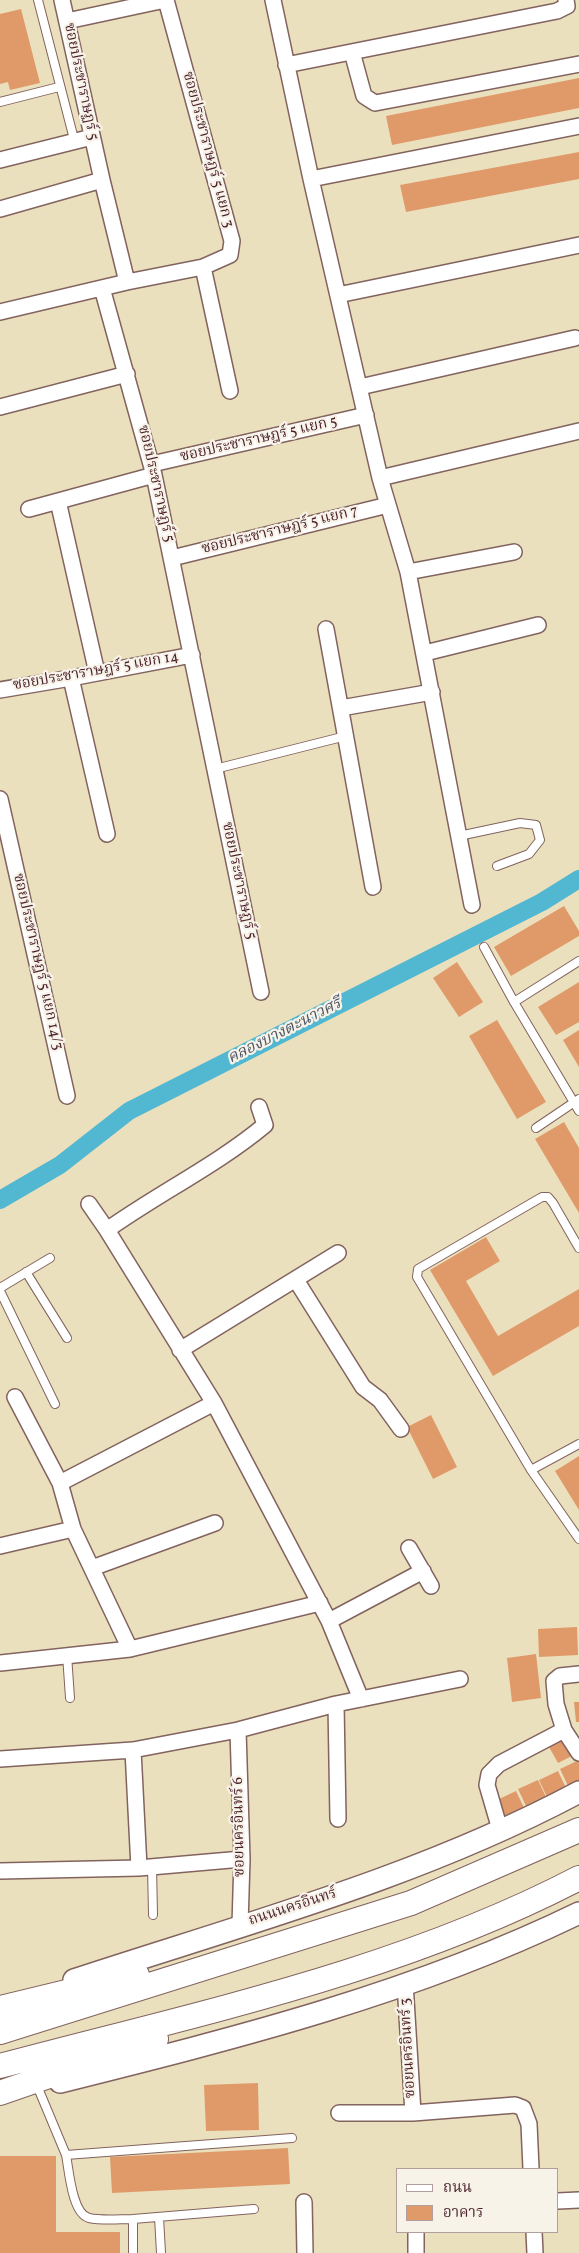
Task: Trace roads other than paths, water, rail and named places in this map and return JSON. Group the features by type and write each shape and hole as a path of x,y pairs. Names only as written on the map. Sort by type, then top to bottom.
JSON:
{"main road":[{"name":"ถนนนครอินทร์","path":"0,2006 240,1925 398,1875 501,1832 579,1792"},
{"name":"ถนนนครอินทร์","path":"0,2032 411,1903 541,1849 579,1830"},
{"path":"0,2066 340,1975 483,1922 579,1878"},
{"path":"0,2100 38,2088 251,2034 432,1975 579,1913"},
{"path":"0,2006 212,1956 233,1960"},
{"path":"0,2093 198,2024 224,2013 234,2003"}],"street":[{"name":"ซอยประชาราษฏร์ 5","path":"62,0 102,180 128,282"},
{"path":"67,21 165,0"},
{"name":"ซอยประชาราษฎร์ 5 แยก 3","path":"128,282 203,267 230,255 232,241 165,0"},
{"path":"274,0 311,179 380,478 408,572 425,652 472,905"},
{"path":"286,65 557,11 567,6 566,0"},
{"path":"352,52 364,96 374,103 579,64"},
{"path":"311,179 579,126"},
{"path":"0,160 75,143 92,137"},
{"path":"0,209 102,180"},
{"path":"338,295 579,245"},
{"path":"203,267 230,391"},
{"path":"0,312 128,282"},
{"name":"ซอยประชาราษฏร์ 5","path":"102,288 153,470 261,992"},
{"path":"360,387 575,338"},
{"path":"0,407 126,374"},
{"name":"ซอยประชาราษฎร์ 5 แยก 5","path":"29,509 153,470 366,415"},
{"path":"380,478 579,431"},
{"path":"58,501 97,673"},
{"name":"ซอยประชาราษฎร์ 5 แยก 7","path":"172,558 388,505"},
{"path":"408,572 514,552"},
{"path":"425,652 538,625"},
{"path":"326,629 373,887"},
{"name":"ซอยประชาราษฎร์ 5 แยก 14","path":"0,688 71,678 192,654"},
{"path":"71,678 107,834"},
{"path":"340,708 432,692"},
{"name":"ซอยประชาราษฎร์ 5 แยก 14/3","path":"0,800 67,1096"},
{"path":"107,1230 148,1200 238,1148 265,1125 258,1107"},
{"path":"89,1204 214,1403 329,1621 361,1699"},
{"path":"180,1350 338,1253"},
{"path":"296,1280 363,1387 380,1400 401,1429"},
{"path":"14,1397 60,1484 73,1530 130,1648"},
{"path":"60,1484 214,1403"},
{"path":"92,1568 214,1523"},
{"path":"0,1546 73,1530"},
{"path":"408,1548 431,1586"},
{"path":"329,1621 423,1571"},
{"path":"0,1663 130,1648 320,1603"},
{"path":"579,1674 560,1676 554,1681 556,1704 564,1730 579,1753"},
{"path":"0,1759 133,1750 238,1730 336,1704 460,1679"},
{"path":"336,1704 338,1820"},
{"name":"ซอยนครอินทร์ 6","path":"238,1730 242,1859 240,1925"},
{"path":"501,1832 487,1785 488,1774 499,1764 564,1730"},
{"path":"133,1750 145,1867"},
{"path":"0,1871 145,1867 242,1859"},
{"name":"ซอยนครอินทร์ 3","path":"405,1984 413,2113"},
{"path":"338,2113 413,2113 509,2104 522,2108 529,2124 532,2168"},
{"path":"559,2201 579,2200"},
{"path":"304,2202 305,2253"},
{"path":"416,2233 416,2253"},
{"path":"534,2233 535,2253"}],"lane":[{"path":"38,0 75,143"},
{"path":"0,102 59,87"},
{"path":"215,769 346,736"},
{"path":"459,836 520,823 536,825 540,840 529,854 497,866"},
{"path":"484,947 514,1002 576,1101 579,1111"},
{"path":"514,1002 579,962"},
{"path":"536,1128 576,1101"},
{"path":"579,1248 553,1203 548,1197 542,1197 418,1270 417,1277 531,1470 579,1539"},
{"path":"50,1258 0,1289 55,1404"},
{"path":"26,1272 67,1338"},
{"path":"531,1470 579,1444"},
{"path":"67,1655 70,1698"},
{"path":"145,1867 153,1915"},
{"path":"38,2088 66,2155 76,2205 82,2215 90,2218 133,2219 254,2209"},
{"path":"66,2155 292,2138"},
{"path":"159,2217 161,2253"},
{"path":"133,2219 133,2253"}],"waterway":[{"name":"คลองบางตะนาวศรี","path":"0,1200 60,1165 129,1111 542,902 579,879"}]}
